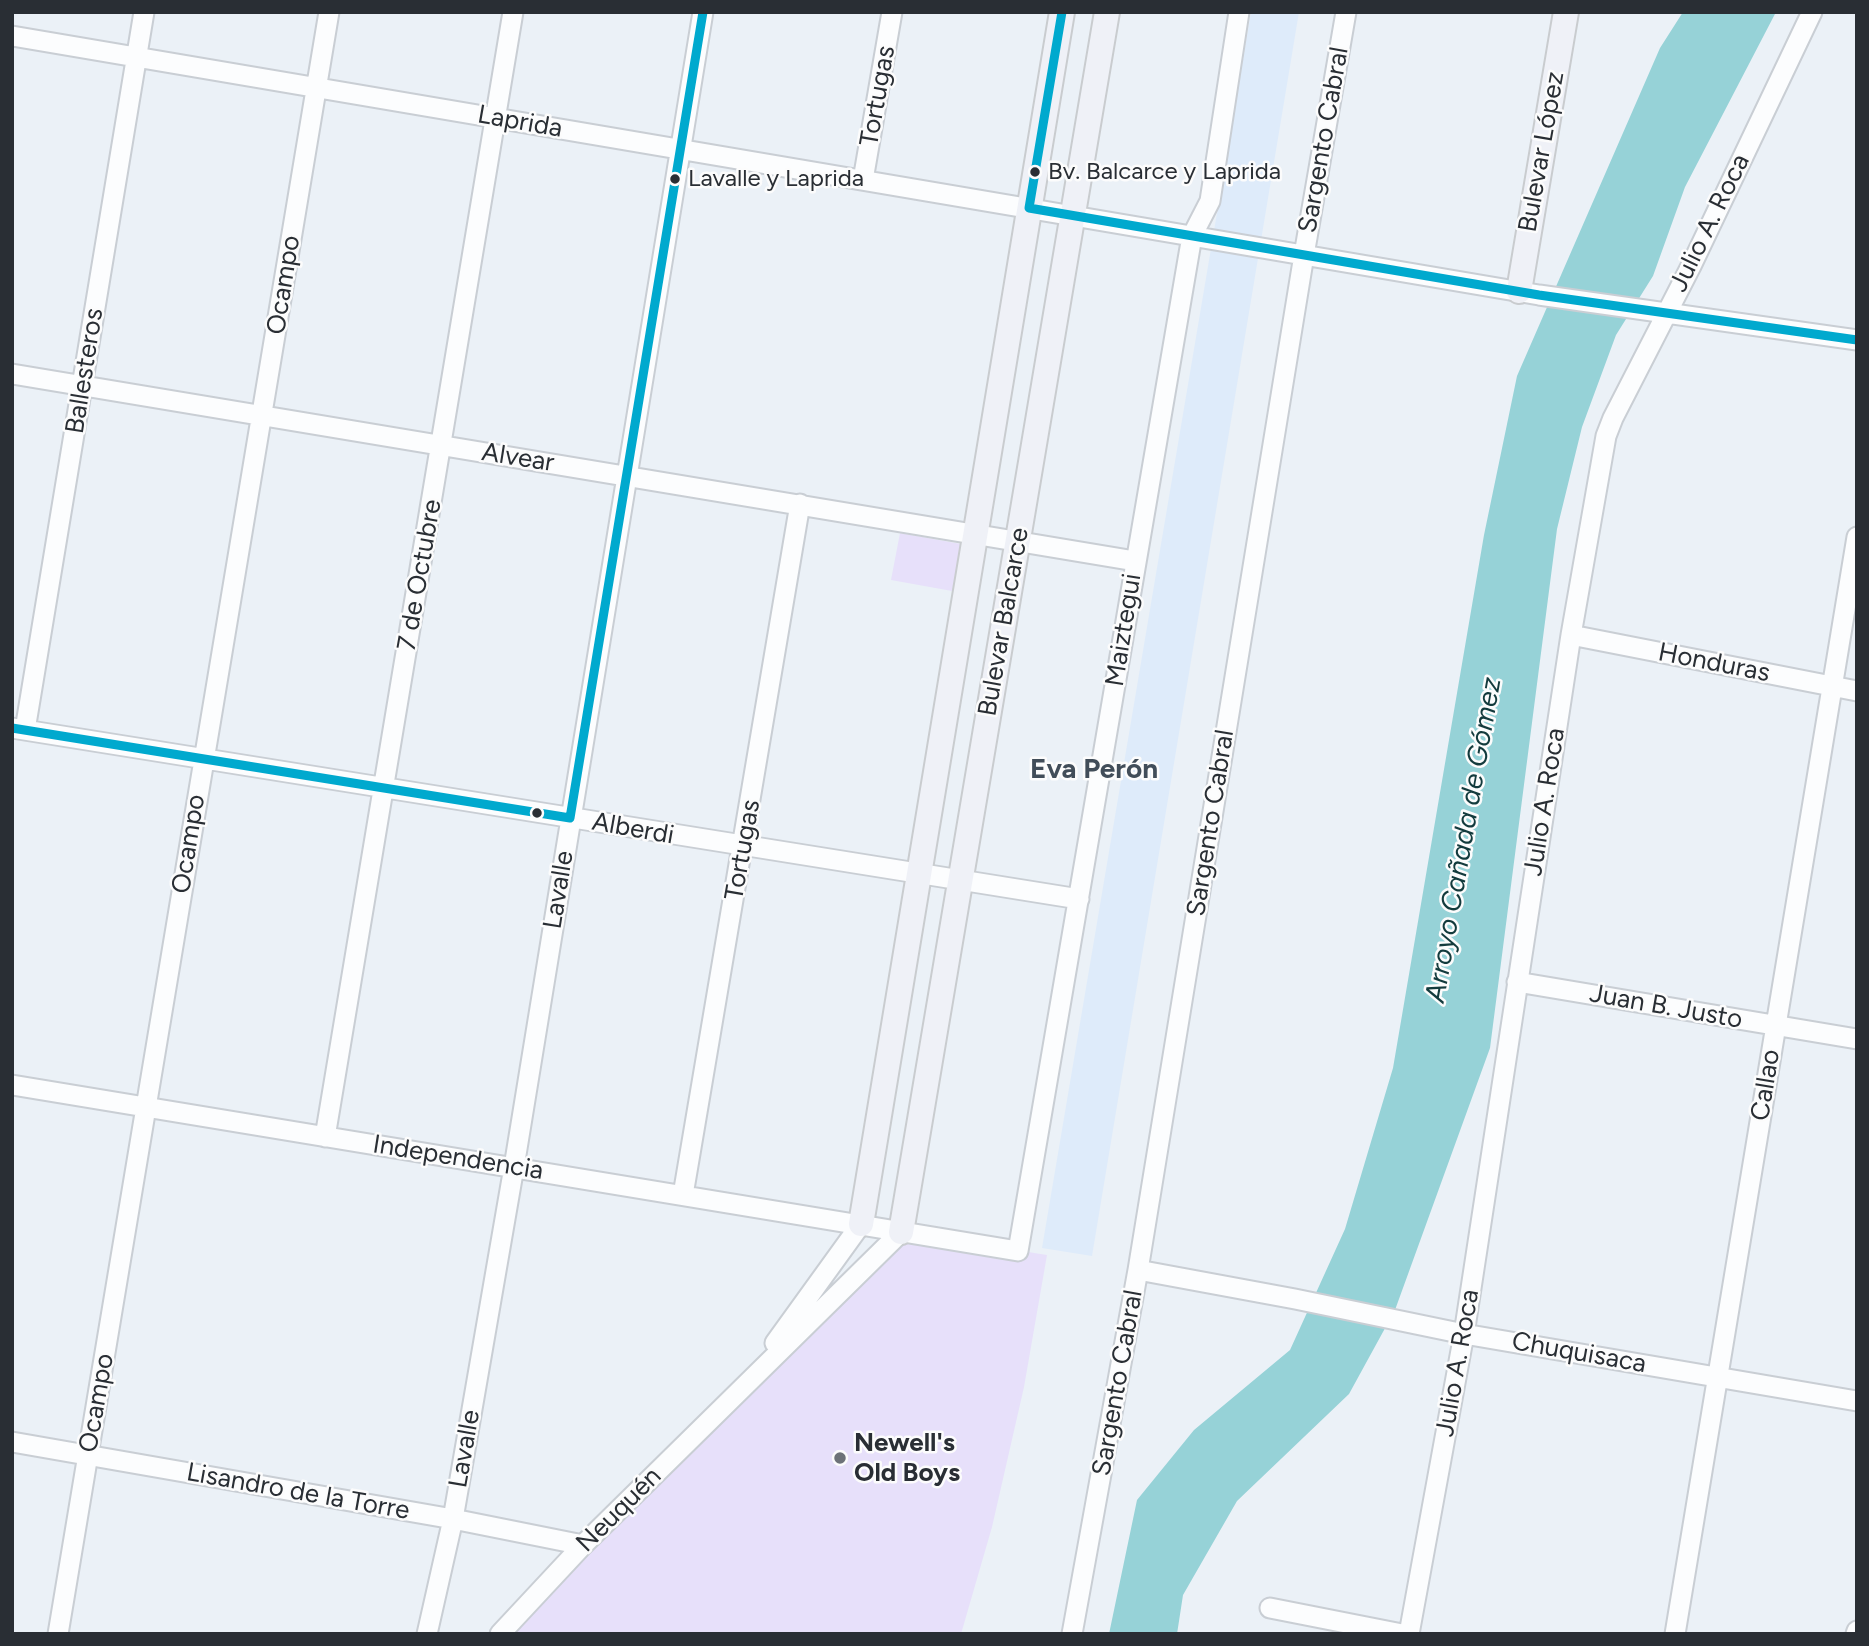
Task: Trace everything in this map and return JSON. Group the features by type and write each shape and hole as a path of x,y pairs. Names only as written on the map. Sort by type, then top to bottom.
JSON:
{"main road":[{"name":"Bulevar Balcarce","path":"861,1224 1062,12"},
{"name":"Bulevar Balcarce","path":"902,1233 1021,541 1107,12"},
{"name":"Bulevar López","path":"1529,293 1566,12"}],"street":[{"name":"Ballesteros","path":"19,729 82,386 144,12"},
{"name":"Ocampo","path":"58,1634 202,759 263,415 329,12"},
{"name":"7 de Octubre","path":"325,1137 513,12"},
{"name":"Lavalle","path":"427,1634 453,1519 514,1167 679,149 704,12"},
{"name":"Tortugas","path":"863,180 892,12"},
{"name":"Maiztegui","path":"1018,1251 1189,236 1210,201 1239,12"},
{"name":"Sargento Cabral","path":"1072,1634 1138,1270 1346,12"},
{"name":"Julio A. Roca","path":"1409,1634 1465,1334 1571,635 1606,436 1665,313 1691,266 1812,12"},
{"name":"Laprida","path":"12,36 1189,236"},
{"path":"1189,236 1529,293 1857,340"},
{"name":"Alvear","path":"12,374 1135,561"},
{"name":"Tortugas","path":"683,1195 800,504"},
{"name":"Callao","path":"1675,1634 1857,537"},
{"name":"Honduras","path":"1571,635 1857,691"},
{"name":"Alberdi","path":"19,729 1079,899"},
{"name":"Juan B. Justo","path":"1517,982 1857,1039"},
{"name":"Independencia","path":"12,1085 1018,1251"},
{"name":"Neuquén","path":"742,1389 861,1224"},
{"name":"Neuquén","path":"499,1634 583,1545 902,1233"},
{"name":"Chuquisaca","path":"1138,1270 1465,1334 1857,1401"},
{"name":"Lisandro de la Torre","path":"12,1442 453,1519 583,1545"},
{"path":"1270,1608 1402,1634"}],"shaded area":[{"path":"1251,12 1299,12 1092,1256 1042,1248"},
{"path":"900,533 961,544 952,591 891,580"},
{"name":"Newell's Old Boys","path":"901,1232 1047,1255 1024,1387 992,1527 961,1634 500,1634"}],"water":[{"name":"Arroyo Cañada de Gómez","path":"1683,12 1776,12 1685,187 1653,276 1616,335 1582,427 1557,529 1490,1048 1395,1310 1349,1394 1237,1501 1183,1595 1177,1634 1109,1634 1137,1500 1194,1430 1290,1350 1345,1229 1393,1068 1484,535 1517,376 1660,48"}],"transit line":[{"path":"12,728 570,818 703,12"},
{"path":"1062,12 1029,208 1539,295 1857,340"}],"place":[{"name":"Bv. Balcarce y Laprida","path":"1035,172"},
{"name":"Lavalle y Laprida","path":"675,179"},
{"name":"Newell's Old Boys","path":"840,1458"}],"district":[{"name":"Eva Perón","path":"1094,770"}]}
